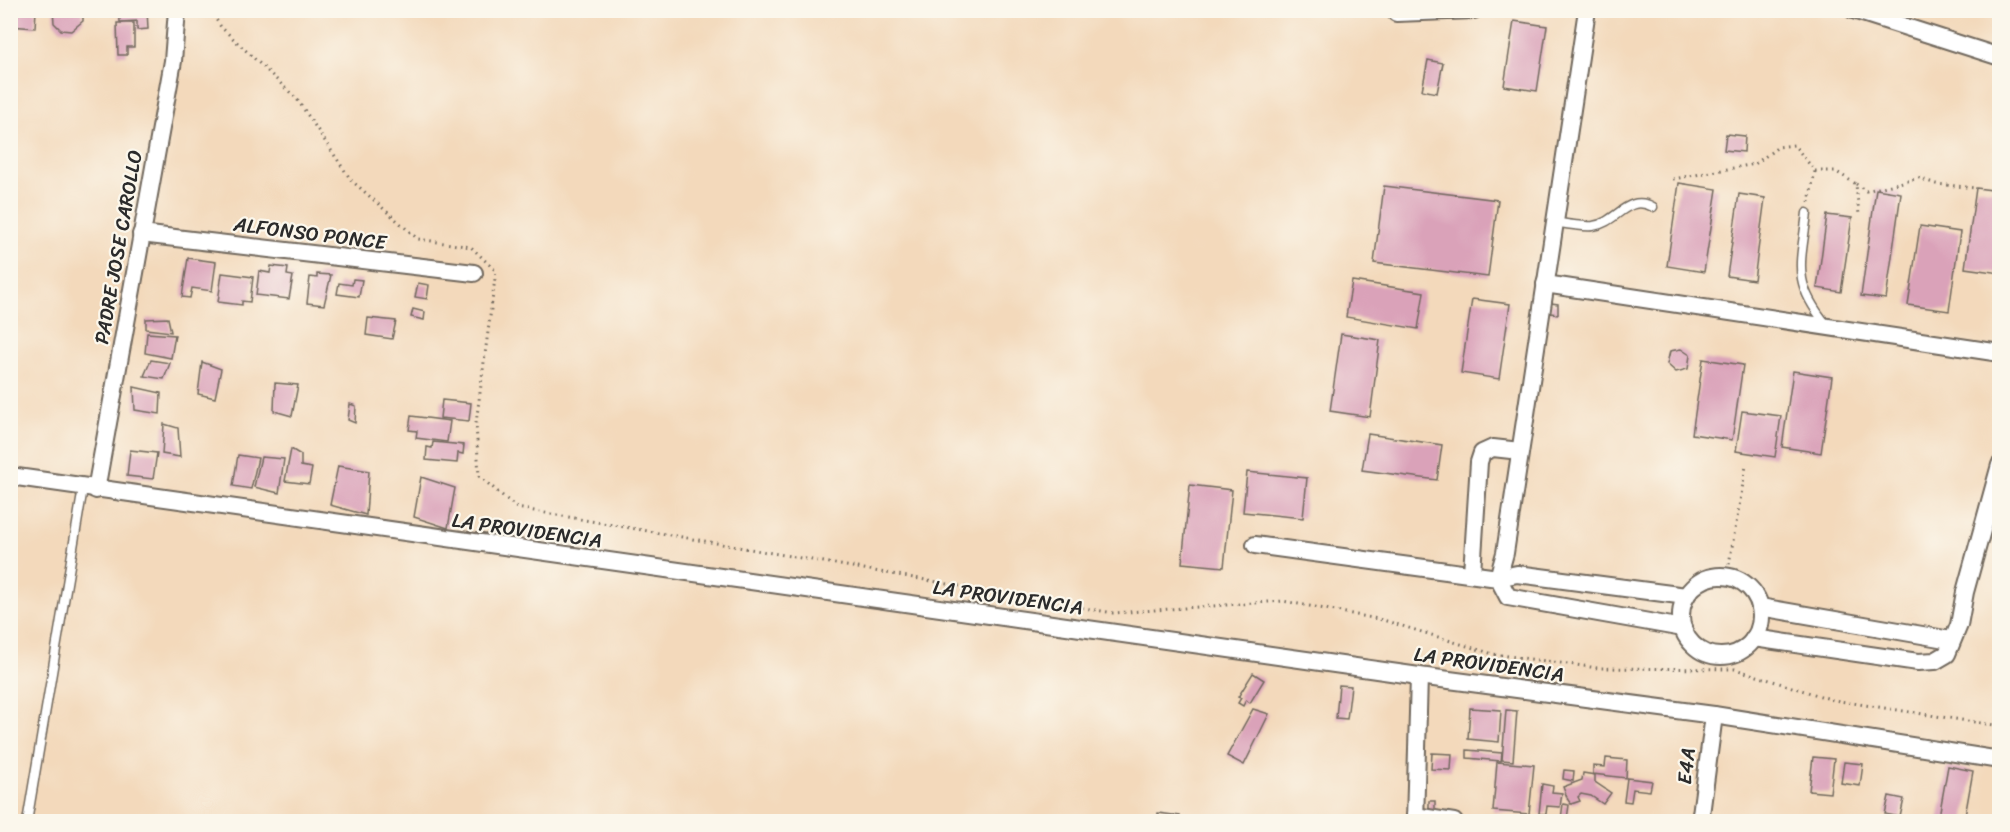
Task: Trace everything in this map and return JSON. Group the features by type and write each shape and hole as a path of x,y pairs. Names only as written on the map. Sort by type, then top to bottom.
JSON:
{"street":[{"name":"PADRE JOSE CAROLLO","path":"89,489 141,234 173,60 177,10"},
{"path":"1395,13 1474,10"},
{"path":"1587,10 1520,451 1498,578 1508,597 1683,628"},
{"path":"1853,10 2000,57"},
{"name":"ALFONSO PONCE","path":"141,234 474,273"},
{"path":"1545,284 2000,353"},
{"path":"1472,573 1479,462 1482,453 1492,448 1520,451"},
{"path":"1754,638 1918,662 1935,661 1947,654 1959,625 1965,592 2000,465"},
{"name":"LA PROVIDENCIA","path":"10,476 1419,676 1714,715 2000,760"},
{"path":"1255,545 1498,578 1517,574 1686,596"},
{"path":"1727,576 1742,581 1754,592 1760,607 1761,623 1754,638 1744,649 1730,655 1715,655 1701,651 1690,641 1683,628 1681,612 1686,596 1696,584 1711,577 1727,576"},
{"path":"1760,607 1951,640"},
{"path":"1419,676 1415,819 1454,822"},
{"name":"E4A","path":"1700,822 1714,715"}],"lane":[{"path":"1554,222 1593,226 1609,220 1624,206 1645,203 1653,207"},
{"path":"1807,213 1801,268 1802,287 1809,303 1828,327"},
{"path":"27,822 89,489"}],"path":[{"path":"210,10 221,27 297,99 351,180 418,239 471,248 496,271 476,423 479,477 517,508 1113,613 1283,601 1383,620 1492,654 1598,668 1735,669 1833,700 2000,726"},
{"path":"1673,179 1755,164 1779,147 1794,145 1815,171 1807,213"},
{"path":"1815,171 1835,171 1866,191 1919,178 1936,184 1976,188"},
{"path":"1856,184 1859,215"},
{"path":"1727,576 1746,466"}],"building":[{"path":"10,10 36,10 35,28 10,26"},
{"path":"53,10 83,10 83,21 71,31 61,30 54,23"},
{"path":"119,10 147,10 148,29 137,30 137,21 120,22"},
{"path":"1514,21 1547,26 1537,91 1504,86"},
{"path":"117,23 134,23 134,47 127,47 127,55 118,55"},
{"path":"1428,60 1443,63 1437,93 1422,90"},
{"path":"1726,134 1745,136 1744,152 1724,150"},
{"path":"1679,183 1717,189 1704,272 1667,266"},
{"path":"1384,186 1498,200 1488,277 1374,263"},
{"path":"1976,188 2000,191 2000,273 1965,268"},
{"path":"1876,189 1901,193 1886,299 1861,296"},
{"path":"1739,194 1765,198 1754,280 1727,276"},
{"path":"1827,215 1852,218 1841,292 1817,288"},
{"path":"1920,226 1960,232 1949,311 1908,305"},
{"path":"188,258 216,262 212,291 192,288 190,298 182,297"},
{"path":"271,266 288,268 287,275 293,276 289,299 256,295 259,271 270,273"},
{"path":"222,273 253,277 250,302 242,301 242,305 218,302"},
{"path":"317,274 331,275 324,305 307,303 310,277 317,278"},
{"path":"353,279 362,280 359,297 337,294 339,283 352,285"},
{"path":"1352,281 1424,292 1418,329 1346,317"},
{"path":"418,283 429,285 427,299 415,297"},
{"path":"1472,299 1510,304 1499,379 1461,373"},
{"path":"1551,303 1558,304 1558,314 1550,313"},
{"path":"413,309 425,312 424,320 411,317"},
{"path":"168,318 171,332 146,329 146,319"},
{"path":"368,318 396,321 392,339 366,335"},
{"path":"147,333 175,335 171,358 145,353"},
{"path":"1341,334 1380,340 1370,417 1330,411"},
{"path":"1681,349 1690,355 1688,369 1676,372 1667,364 1670,351"},
{"path":"1703,359 1743,365 1732,440 1692,434"},
{"path":"151,360 170,363 164,379 144,376"},
{"path":"202,362 221,369 215,398 198,394"},
{"path":"1793,371 1832,377 1821,453 1782,447"},
{"path":"275,383 298,385 292,416 274,411"},
{"path":"134,387 161,393 160,414 135,410"},
{"path":"442,400 471,403 469,421 440,418"},
{"path":"350,404 356,406 355,423 348,420"},
{"path":"1742,411 1781,416 1775,457 1736,451"},
{"path":"411,416 450,421 447,442 416,438 417,431 409,430"},
{"path":"164,424 178,428 180,457 162,454"},
{"path":"1368,434 1442,445 1437,480 1362,470"},
{"path":"433,442 464,445 463,454 458,453 457,463 426,460 427,447 432,448"},
{"path":"291,449 301,455 301,466 312,468 309,484 285,481"},
{"path":"130,450 157,453 153,479 127,476"},
{"path":"238,455 258,458 251,489 233,486"},
{"path":"261,457 284,459 279,493 254,487"},
{"path":"338,466 369,471 366,515 330,505"},
{"path":"1247,472 1307,478 1303,518 1243,512"},
{"path":"421,477 455,488 448,528 414,517"},
{"path":"1190,485 1232,490 1224,567 1182,563"},
{"path":"1253,673 1264,680 1250,703 1246,700 1243,706 1238,703 1241,698 1238,697"},
{"path":"1339,685 1351,686 1347,719 1336,718"},
{"path":"1470,708 1501,710 1499,742 1468,739"},
{"path":"1253,709 1269,714 1244,765 1227,756"},
{"path":"1506,710 1517,711 1513,761 1502,760"},
{"path":"1467,750 1502,753 1501,761 1467,758"},
{"path":"1432,753 1452,754 1451,770 1431,769"},
{"path":"1813,757 1834,759 1830,793 1809,791"},
{"path":"1606,758 1627,760 1626,778 1593,774 1593,766 1605,767"},
{"path":"1497,762 1534,765 1529,814 1493,811"},
{"path":"1844,762 1863,764 1860,786 1841,783"},
{"path":"1948,766 1973,771 1964,822 1938,822"},
{"path":"1564,770 1574,771 1573,781 1563,779"},
{"path":"1583,773 1595,775 1595,782 1611,793 1603,804 1591,796 1581,794 1578,797 1580,801 1571,804 1568,800 1563,787 1582,780"},
{"path":"1627,778 1652,781 1650,791 1633,789 1631,802 1624,801"},
{"path":"1542,784 1553,786 1552,792 1562,793 1560,807 1547,806 1546,814 1539,814"},
{"path":"1889,796 1904,799 1900,817 1885,814"},
{"path":"1429,801 1435,801 1435,812 1429,812"},
{"path":"1563,804 1569,805 1567,819 1561,819"},
{"path":"1158,813 1180,816 1179,822 1157,822"}]}
